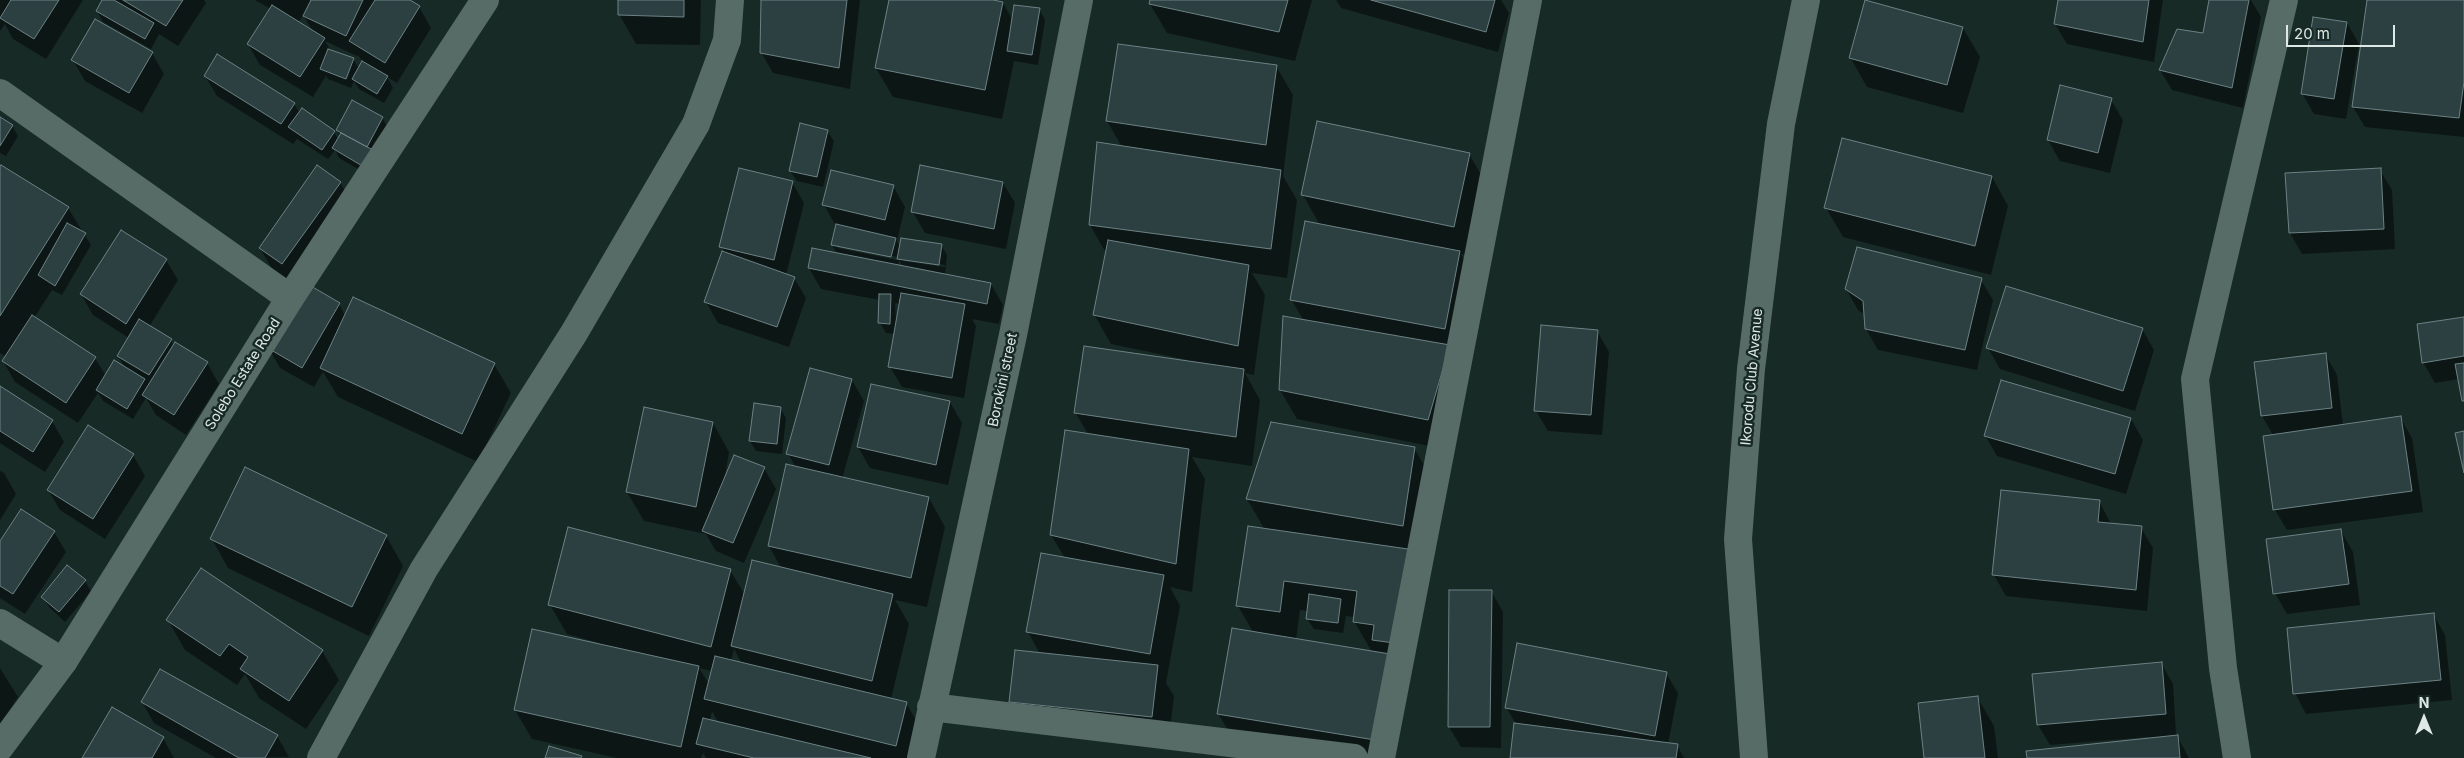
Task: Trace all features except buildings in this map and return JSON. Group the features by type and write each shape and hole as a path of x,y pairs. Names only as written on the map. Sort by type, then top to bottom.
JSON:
{"street":[{"name":"Solebo Estate Road","path":"0,747 63,662 290,298 484,0"},
{"path":"321,758 424,569 574,333 696,124 727,40 730,0"},
{"name":"Borokini street","path":"921,758 1013,335 1079,0"},
{"path":"1381,758 1528,0"},
{"name":"Ikorodu Club Avenue","path":"1754,758 1738,539 1751,369 1780,134 1806,0"},
{"path":"2237,758 2223,668 2195,379 2284,0"},
{"path":"0,93 290,298"},
{"path":"0,624 63,662"},
{"path":"931,707 1354,758"}]}
